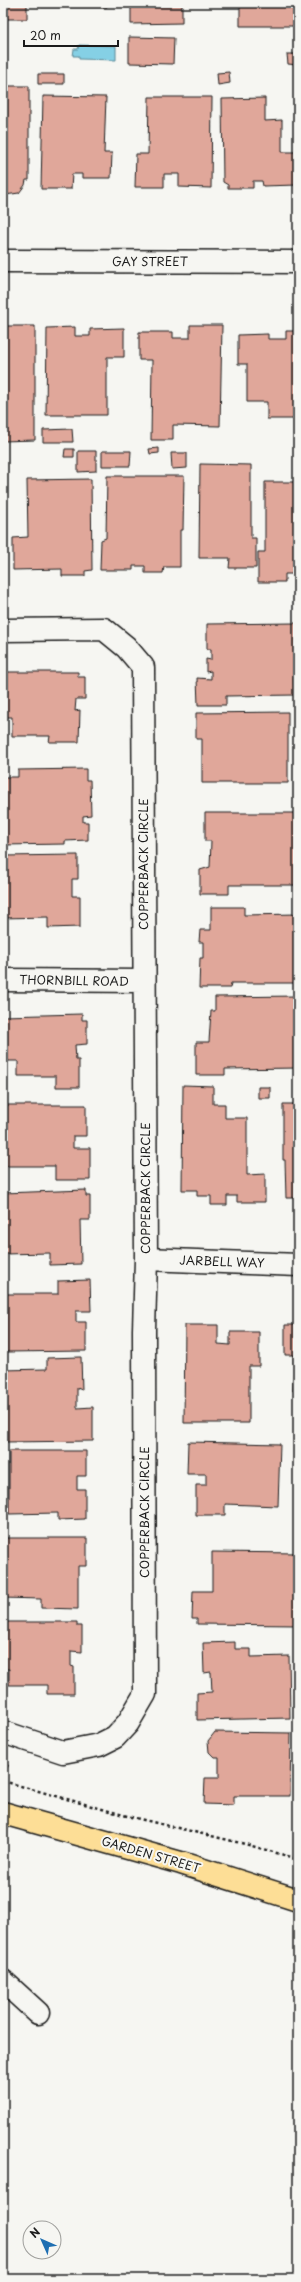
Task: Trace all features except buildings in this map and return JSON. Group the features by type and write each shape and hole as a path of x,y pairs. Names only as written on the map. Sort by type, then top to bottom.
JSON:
{"main road":[{"name":"GARDEN STREET","path":"3,1813 181,1864 298,1900"}],"street":[{"name":"GAY STREET","path":"3,261 298,262"},
{"name":"COPPERBACK CIRCLE","path":"3,630 104,629 126,647 143,667 146,1259 144,1330 145,1694 128,1723 115,1737 99,1745 63,1752 3,1732"},
{"name":"THORNBILL ROAD","path":"3,980 144,981"},
{"name":"JARBELL WAY","path":"146,1259 298,1265"},
{"path":"3,1982 38,2012"}],"path":[{"path":"3,1781 127,1816 245,1844 298,1859"}],"water":[{"path":"79,45 116,46 116,60 79,59 79,56 73,56 74,49 78,49"}]}
